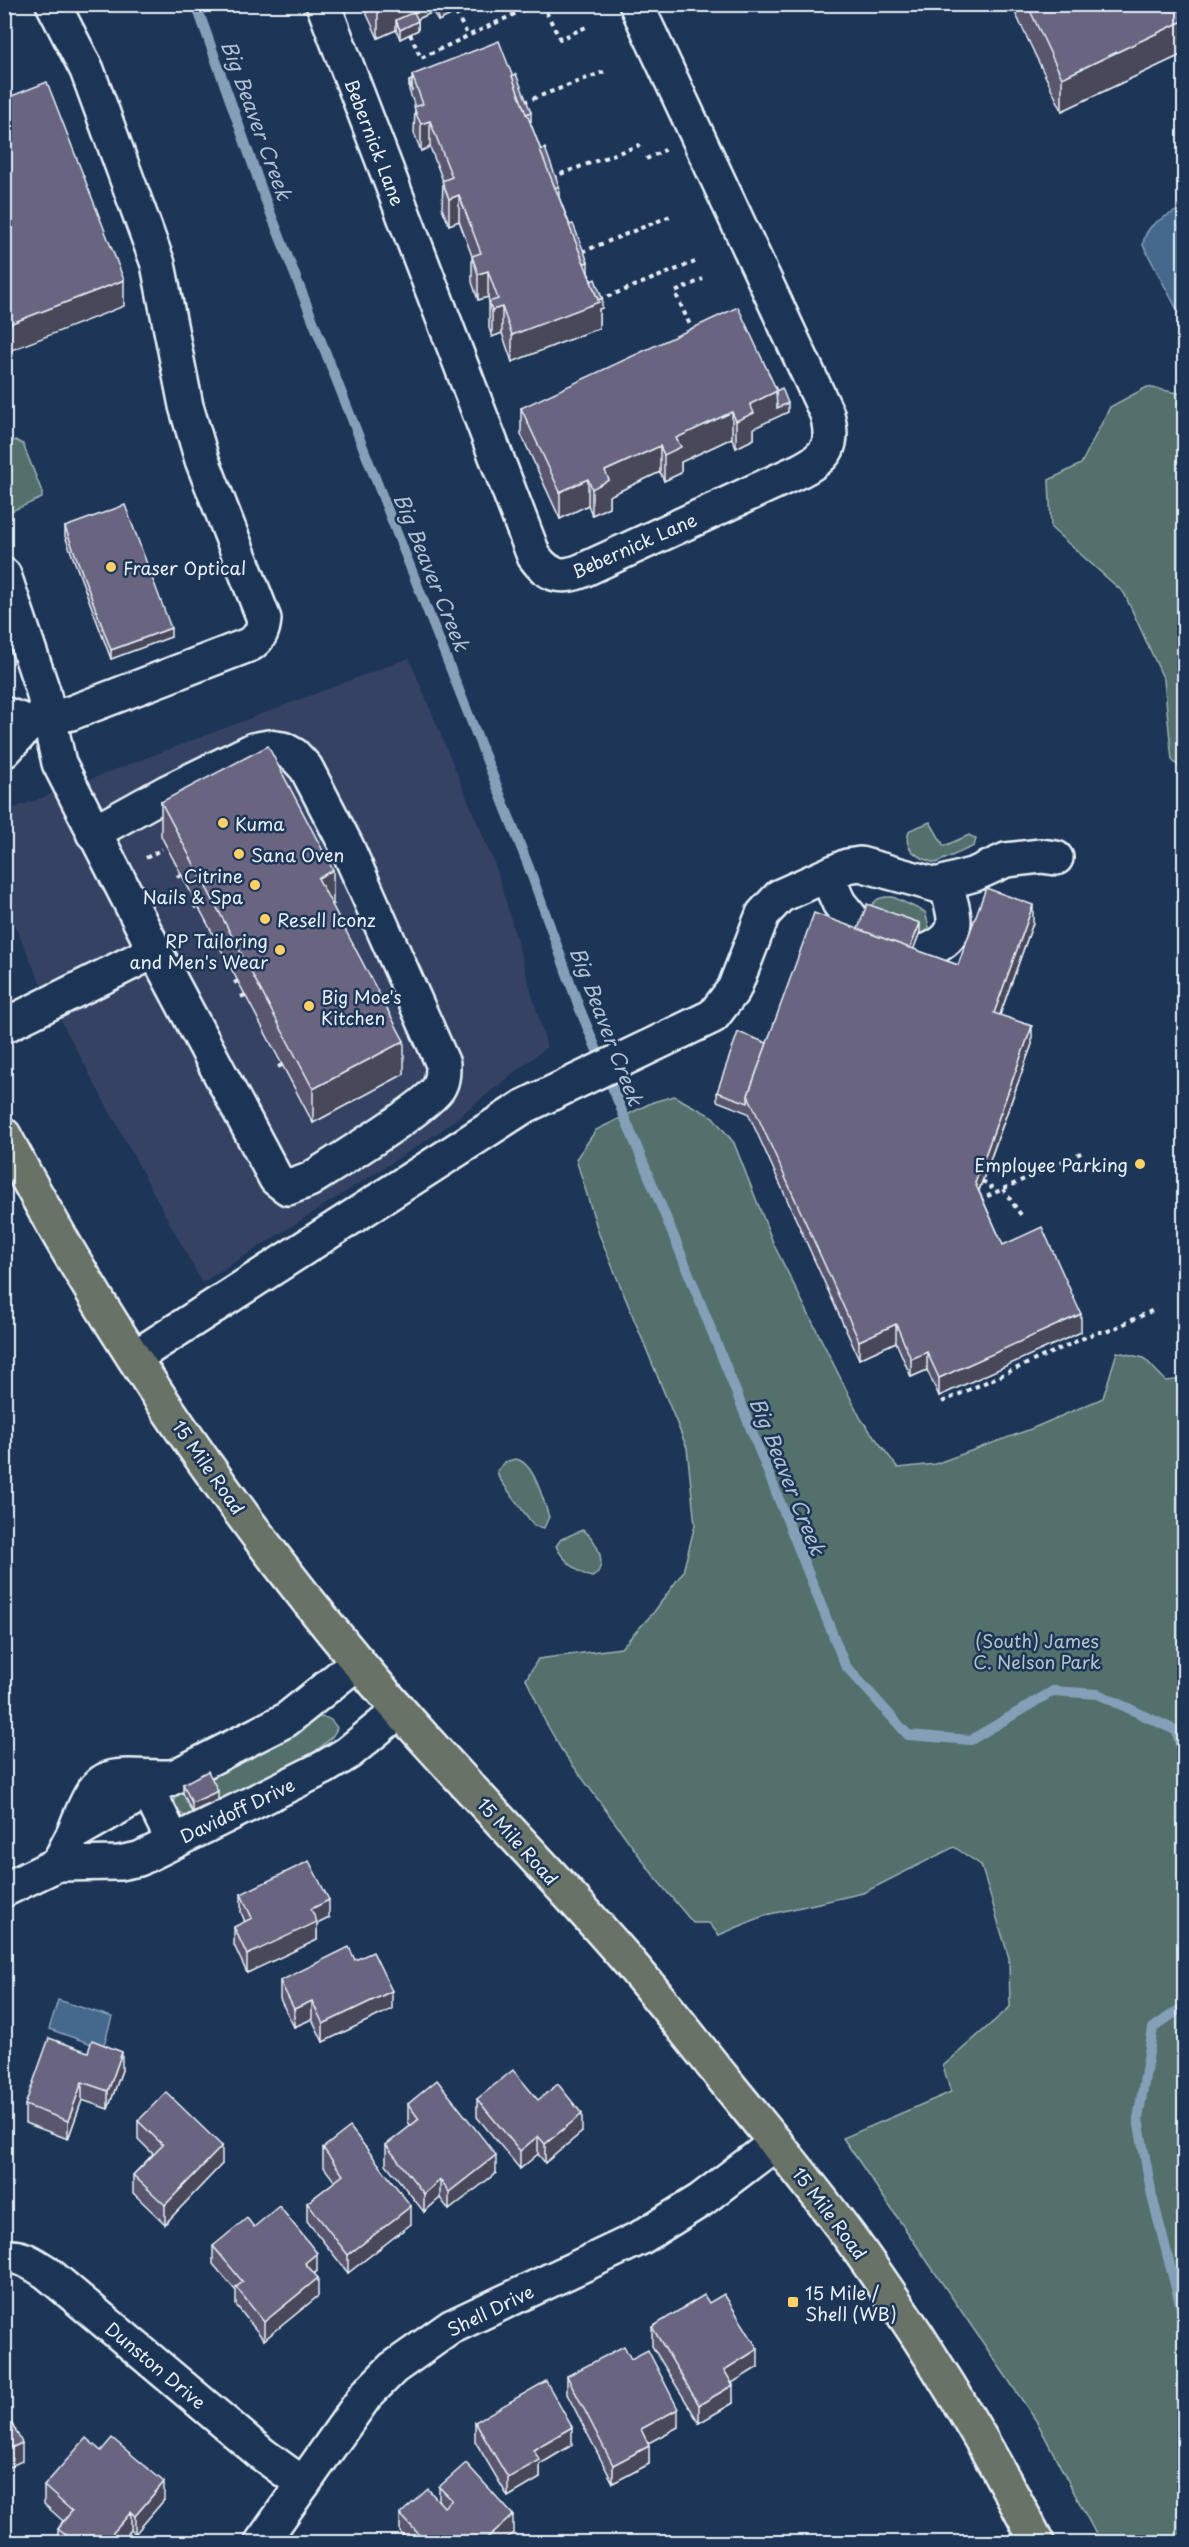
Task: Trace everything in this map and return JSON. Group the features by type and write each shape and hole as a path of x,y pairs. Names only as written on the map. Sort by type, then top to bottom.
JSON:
{"main road":[{"name":"15 Mile Road","path":"4,1136 55,1228 135,1357 221,1486 284,1571 399,1711 623,1955 776,2143 857,2248 889,2294 951,2390 1037,2542"}],"street":[{"path":"28,718 71,713 250,644 258,637 263,628 264,619 202,460 189,417 163,288 150,242 87,70 53,4"},
{"name":"Bebernick Lane","path":"322,4 529,545 541,566 556,575 565,576 582,571 806,467 821,458 827,451 831,440 827,414 636,4"},
{"path":"4,575 43,691 28,718 4,751"},
{"path":"28,718 59,762 93,833 268,1168 282,1186 288,1188 309,1180 411,1112 439,1088 443,1076 443,1064 346,845 306,768 294,755 283,748 269,747 253,750 93,833"},
{"path":"135,1357 523,1107 575,1080 713,1016 734,989 763,914 780,896 847,866 860,864 926,884 946,884 1006,860 1041,856 1056,858"},
{"path":"826,876 839,903 861,930"},
{"path":"913,951 927,951 944,941 954,930 953,909 946,884"},
{"path":"4,1026 155,951"},
{"path":"58,1864 74,1833 90,1793 100,1781 125,1775 162,1783 286,1720 358,1662"},
{"name":"Davidoff Drive","path":"4,1890 58,1864 119,1863 139,1859 325,1767 348,1753 399,1711"},
{"path":"162,1783 173,1841"},
{"name":"Shell Drive","path":"262,2542 366,2395 393,2368 451,2327 640,2238 701,2200 776,2143"},
{"name":"Dunston Drive","path":"4,2258 13,2256 29,2261 46,2272 262,2454 303,2484"}],"path":[{"path":"410,34 421,58 536,4"},
{"path":"542,4 560,39 586,27"},
{"path":"456,13 468,36"},
{"path":"523,102 606,71"},
{"path":"552,177 640,145"},
{"path":"646,159 674,146"},
{"path":"581,252 673,215"},
{"path":"599,300 695,262"},
{"path":"696,338 675,292 703,279"},
{"path":"142,860 162,849"},
{"path":"975,1202 1083,1152"},
{"path":"982,1181 990,1185 994,1193"},
{"path":"1003,1189 1021,1215"},
{"path":"942,1402 1097,1332 1106,1332 1156,1309"}],"shaded area":[{"path":"1184,207 1184,323 1143,245 1152,226"},
{"path":"409,658 497,870 547,1047 438,1133 202,1283 40,982 5,903 4,812"},
{"path":"58,2000 112,2017 103,2048 49,2029"}],"green space":[{"path":"1147,387 1184,394 1184,772 1172,760 1164,680 1124,593 1051,528 1049,480 1081,464 1110,407"},
{"path":"15,440 23,444 42,492 42,498 9,512 5,510 8,446"},
{"path":"930,822 944,846 969,835 976,839 974,846 936,863 918,856 908,843 910,830"},
{"path":"893,897 925,912 930,930 929,935 918,938 919,932 868,908 878,899"},
{"name":"(South) James C. Nelson Park","path":"674,1096 713,1117 734,1143 774,1245 861,1419 898,1468 935,1464 1031,1429 1103,1398 1117,1352 1144,1358 1166,1381 1184,1379 1184,2542 1100,2542 1037,2422 843,2138 951,2092 943,2066 1010,2007 1009,1958 981,1865 954,1847 863,1893 766,1915 719,1935 709,1923 693,1923 657,1880 561,1749 541,1714 526,1679 538,1659 621,1648 654,1612 683,1572 695,1525 687,1448 599,1234 576,1159 596,1130 653,1102"},
{"path":"515,1459 522,1461 537,1482 549,1517 544,1528 534,1526 499,1478 497,1471 505,1462"},
{"path":"582,1530 597,1546 601,1560 597,1573 592,1577 571,1565 556,1546 561,1539"},
{"path":"319,1717 330,1720 337,1728 330,1739 315,1751 246,1790 188,1817 176,1808 174,1801 176,1793 284,1741"}],"building":[{"path":"374,4 393,4 378,12"},
{"path":"434,4 454,4 438,12"},
{"path":"1027,4 1185,4 1185,20 1062,78"},
{"path":"414,12 418,21 400,30 396,20"},
{"path":"499,41 599,302 512,335 502,307 492,310 489,302 498,299 488,271 478,274 472,256 481,253 459,195 449,199 442,181 452,177 430,121 421,124 417,116 414,107 423,104 412,75"},
{"path":"516,74 531,112 526,114 512,76"},
{"path":"47,82 124,280 4,326 4,99"},
{"path":"545,148 559,186 555,188 540,150"},
{"path":"573,224 588,262 584,263 569,225"},
{"path":"595,279 602,298 598,300 591,281"},
{"path":"738,307 777,391 750,404 754,413 736,421 732,412 676,438 681,447 664,455 660,446 605,471 609,480 592,489 588,479 560,492 521,408"},
{"path":"782,388 788,403 777,408 776,391"},
{"name":"Fraser Optical","path":"125,505 171,628 111,650 65,527"},
{"path":"268,746 333,870 318,878 404,1041 313,1089 161,802"},
{"path":"986,888 1033,905 994,1013 1032,1026 975,1183 1003,1245 1042,1227 1081,1314 939,1378 927,1352 911,1359 896,1324 859,1341 748,1095 814,913 958,965"},
{"path":"867,904 920,923 910,948 858,929"},
{"path":"738,1032 767,1043 748,1095 748,1103 717,1092"},
{"path":"208,1771 218,1791 192,1803 183,1784"},
{"path":"309,1861 329,1900 311,1909 317,1922 247,1955 234,1927 252,1918 241,1894"},
{"path":"349,1947 355,1960 373,1952 392,1991 323,2024 312,2001 294,2009 280,1981"},
{"path":"49,2038 88,2052 92,2040 122,2052 108,2091 82,2082 68,2121 25,2105"},
{"path":"513,2070 538,2100 558,2084 582,2114 545,2144 538,2136 520,2151 477,2099"},
{"path":"437,2080 496,2155 449,2192 440,2180 424,2194 386,2145 419,2119 408,2104"},
{"path":"166,2092 222,2146 165,2205 133,2175 163,2145 138,2121"},
{"path":"350,2127 411,2206 348,2255 307,2203 343,2175 323,2148"},
{"path":"279,2206 317,2253 305,2263 318,2278 264,2322 236,2287 243,2282 213,2246 247,2218 254,2227"},
{"path":"724,2294 758,2349 724,2370 733,2385 699,2405 652,2327 704,2295 709,2303"},
{"path":"624,2346 631,2359 648,2350 678,2409 641,2429 649,2446 613,2465 567,2376"},
{"path":"546,2381 572,2427 533,2450 540,2460 508,2478 475,2422"},
{"path":"4,2407 22,2443 4,2451"},
{"path":"86,2438 101,2451 112,2438 164,2482 135,2516 131,2512 105,2542 75,2542 58,2528 72,2511 44,2486"},
{"path":"466,2463 513,2515 487,2538 491,2542 426,2542 400,2514 428,2489 444,2507 452,2500 439,2487"},
{"path":"688,2537 690,2542 676,2542"}],"waterway":[{"name":"Big Beaver Creek","path":"196,4 265,199 528,865 579,1007 679,1249 845,1665 908,1735 971,1740 1053,1691 1098,1694 1177,1731 1184,1763"},
{"name":"Big Beaver Creek","path":"1184,2006 1153,2028 1138,2119 1152,2196 1184,2319"}],"place":[{"name":"Fraser Optical","path":"111,567"},
{"name":"Kuma","path":"223,823"},
{"name":"Sana Oven","path":"239,854"},
{"name":"Citrine Nails & Spa","path":"255,885"},
{"name":"Resell Iconz","path":"265,919"},
{"name":"RP Tailoring and Men's Wear","path":"280,950"},
{"name":"Big Moe's Kitchen","path":"309,1006"},
{"name":"Employee Parking","path":"1140,1164"},
{"name":"15 Mile / Shell (WB)","path":"793,2302"}]}
